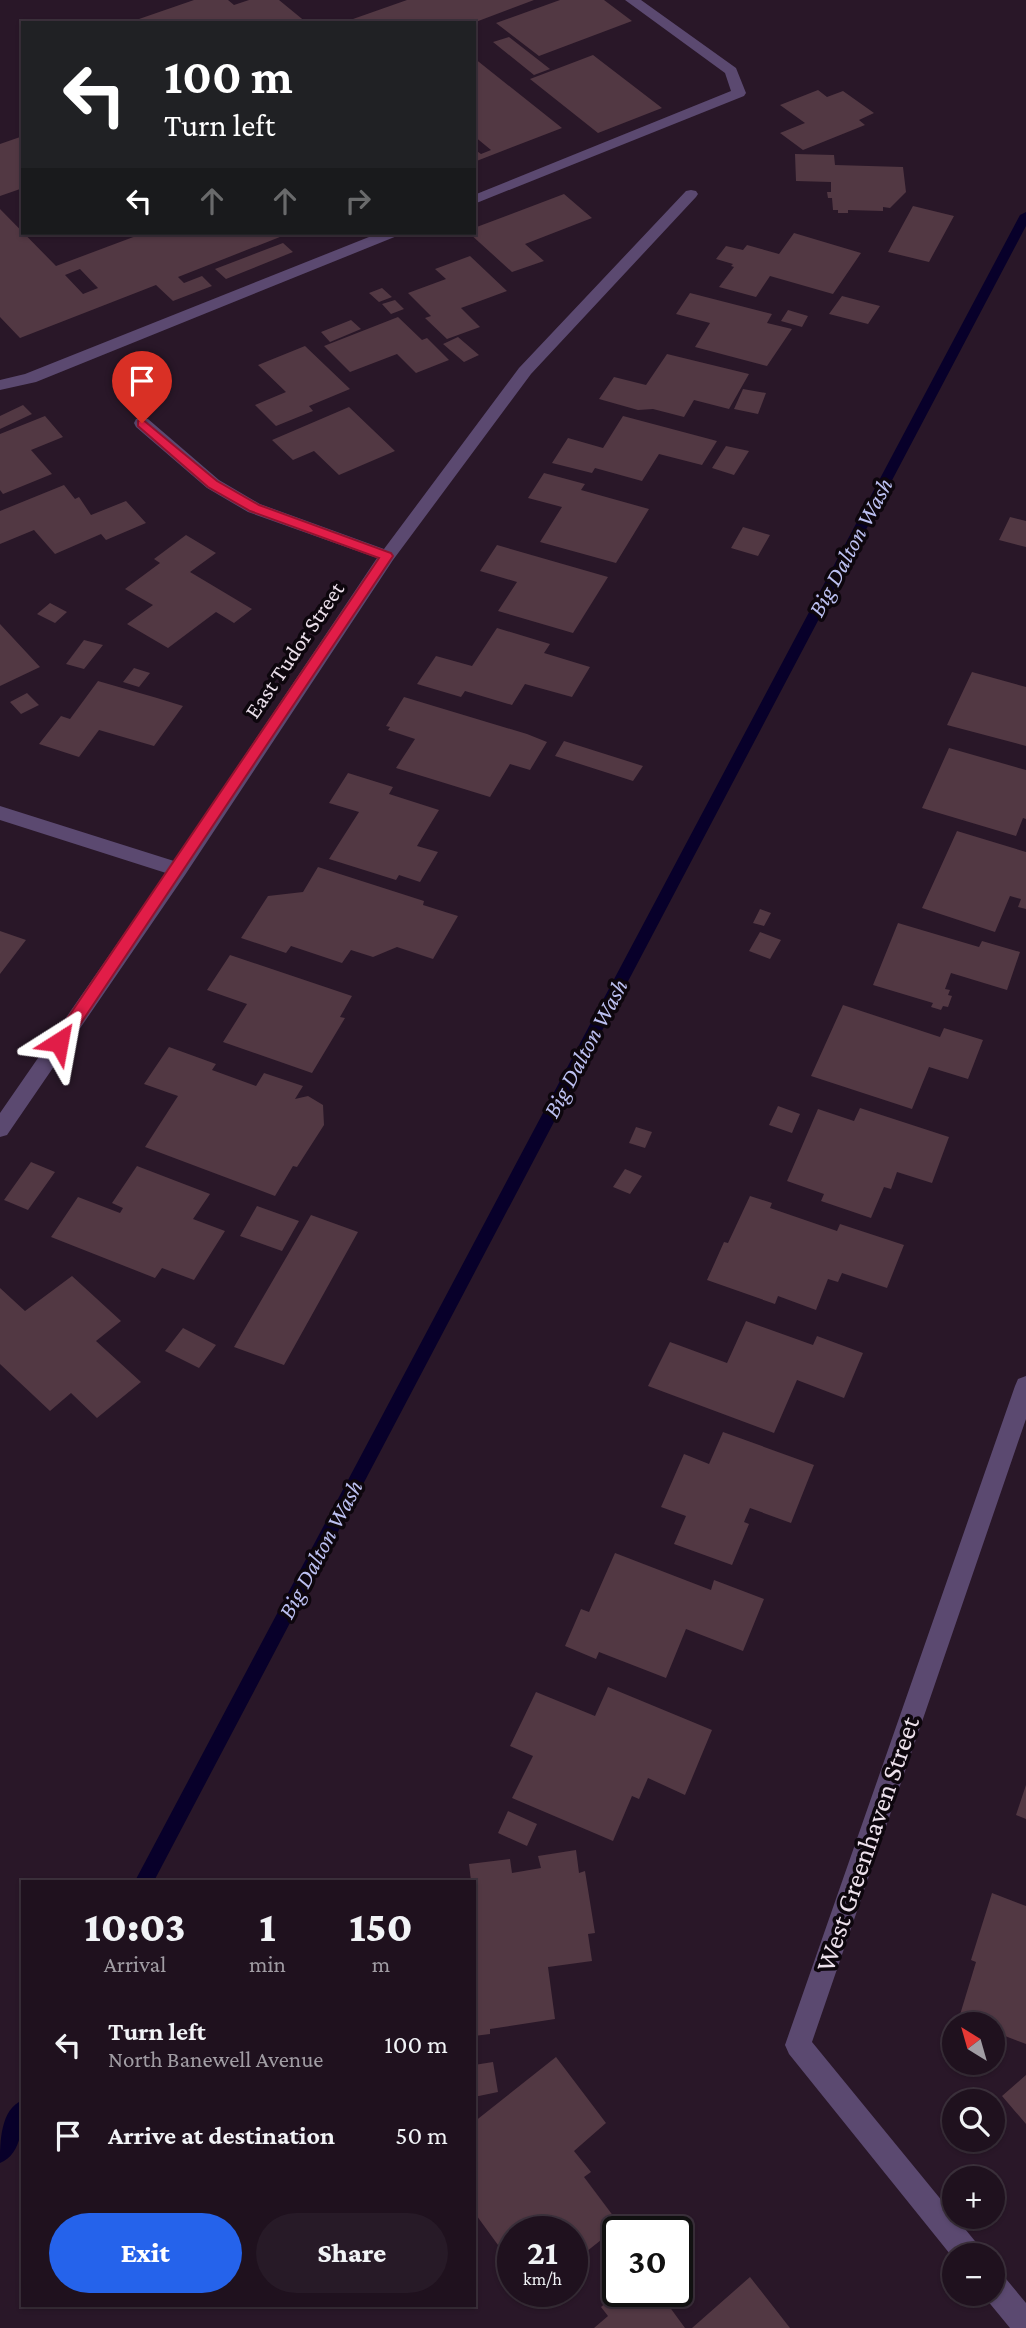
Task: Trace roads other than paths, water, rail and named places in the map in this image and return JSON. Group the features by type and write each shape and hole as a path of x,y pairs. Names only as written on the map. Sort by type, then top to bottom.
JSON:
{"street":[{"path":"476,199 739,93 731,71 632,0"},
{"name":"East Tudor Street","path":"0,1129 178,870 387,556 525,371 691,194"},
{"path":"0,385 30,378 387,235"},
{"path":"142,423 213,484 254,508 387,556"},
{"path":"0,813 178,870"},
{"name":"West Greenhaven Street","path":"958,2243 798,2045 1026,1386"},
{"path":"1005,2300 1026,2325"}],"waterway":[{"name":"Big Dalton Wash","path":"145,1880 1026,215"},
{"name":"Big Dalton Wash","path":"0,2153 21,2114"}]}
